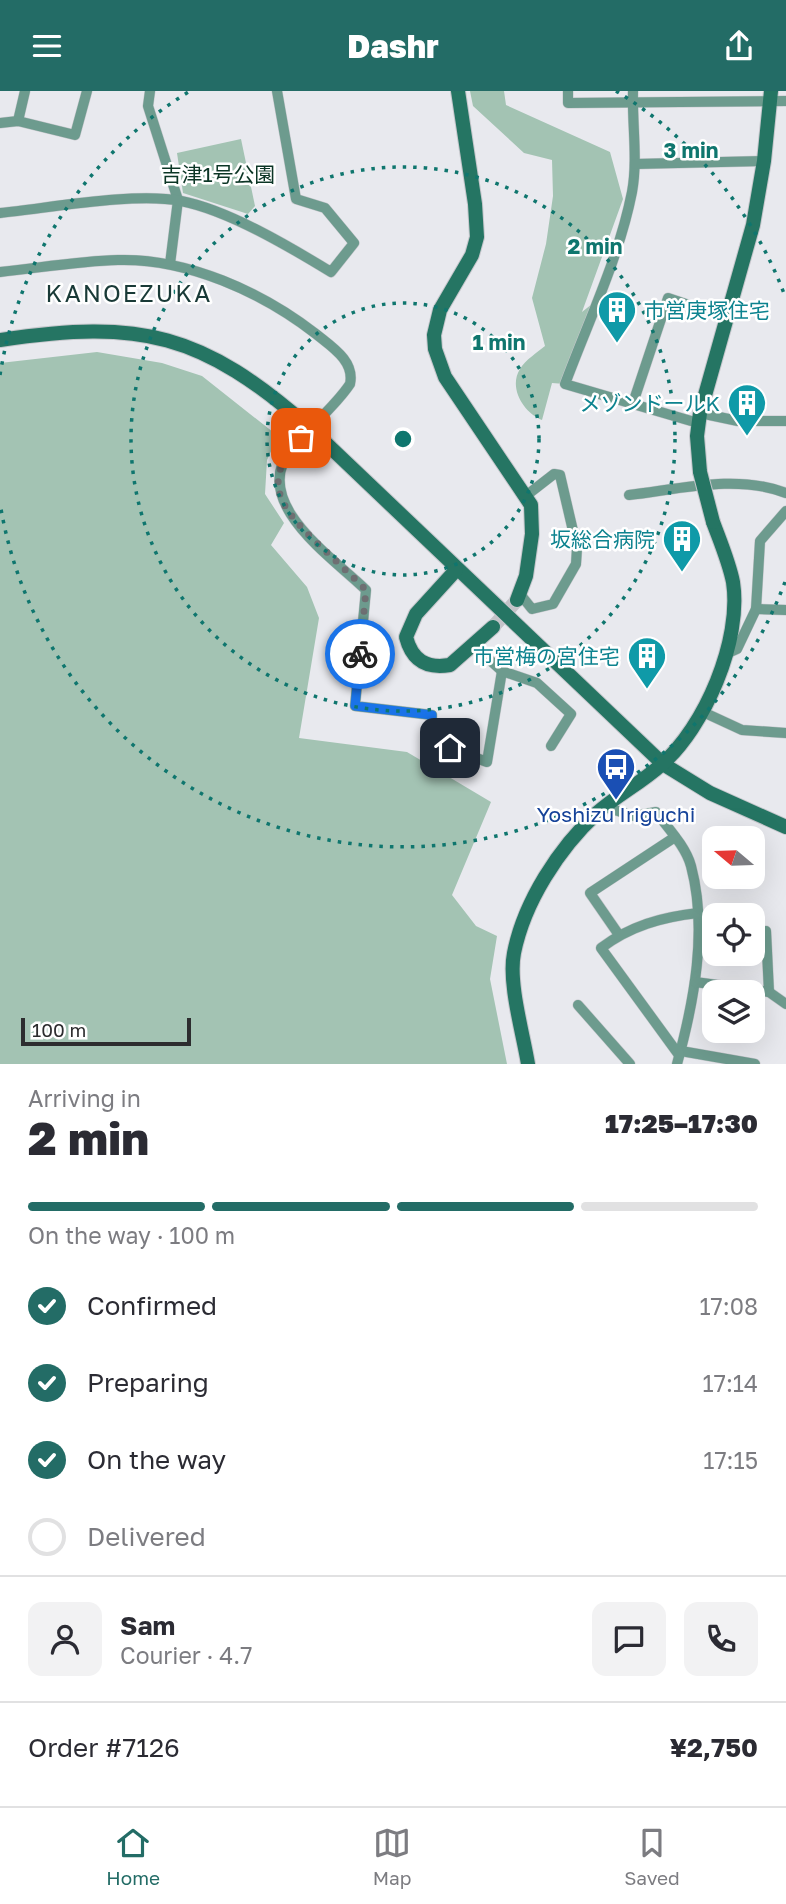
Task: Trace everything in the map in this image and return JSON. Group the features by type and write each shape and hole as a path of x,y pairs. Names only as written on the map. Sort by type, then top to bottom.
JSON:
{"street":[{"path":"18,121 25,91"},
{"path":"0,123 18,121 75,135 87,91"},
{"path":"150,91 148,106 178,201 170,264"},
{"path":"0,213 127,201 178,201 248,227 331,272 354,243 325,208 296,199 277,91"},
{"path":"458,91 475,204 477,237 472,255 440,310 434,335 435,349 438,363 459,399 527,495 531,506 532,534 519,597 532,609 553,604 576,563 577,548 560,475 554,474 527,495"},
{"path":"568,91 568,103 696,103 770,96 786,101"},
{"path":"633,91 635,164 632,192 620,238 565,384 699,418 786,421"},
{"path":"696,91 696,103"},
{"path":"528,1064 513,969 518,936 545,880 565,848 605,807 663,764 703,712 726,654 735,603 733,580 700,472 699,418 753,225 764,161 770,96"},
{"path":"635,164 764,161"},
{"path":"0,272 118,260 170,264 218,279 302,323 347,361 352,375 350,384 290,449 280,469 279,495 290,517 366,590 355,706 432,715 431,741 487,762 502,671"},
{"path":"633,403 668,298 727,317"},
{"path":"0,340 64,330 107,330 176,342 252,380 310,428 456,570 663,764 710,793 786,827"},
{"path":"629,495 717,484 764,485 786,493"},
{"path":"726,654 737,649 756,609 760,541 786,512"},
{"path":"456,570 416,614 406,637 414,656 424,664 437,667 450,665 493,627"},
{"path":"756,609 786,610"},
{"path":"474,646 502,671 537,683 571,714 551,746"},
{"path":"703,712 742,730 786,733"},
{"path":"605,807 634,816 656,812 691,864 698,913 695,982 679,1057"},
{"path":"619,935 590,893 675,837"},
{"path":"698,913 667,916 619,935 601,948 679,1057 755,1064"},
{"path":"766,931 769,992"},
{"path":"695,982 769,992 786,1004"},
{"path":"578,1005 630,1064"}],"green space":[{"path":"470,91 504,91 506,105 610,152 623,199 582,312 592,304 565,384 552,383 542,420 524,406 516,384 522,366 545,346 532,298 546,244 553,196 552,160 524,153 473,106"},
{"name":"吉津1号公園","path":"241,139 255,206 248,214 183,193 177,153"},
{"path":"97,352 162,363 202,376 278,436 267,460 265,494 284,523 271,545 307,587 319,618 299,738 407,752 491,802 452,895 476,926 497,936 490,979 507,1064 0,1064 0,363"}],"tunnel":[{"path":"493,627 517,600"}],"way so far":[{"path":"301,438 290,449 280,469 279,495 290,517 366,590 360,654"}],"place":[{"name":"市営庚塚住宅","path":"617,344"},
{"name":"メゾンドールK","path":"747,437"},
{"name":"坂総合病院","path":"682,573"},
{"name":"市営梅の宮住宅","path":"647,690"},
{"name":"Yoshizu Iriguchi","path":"616,801"}],"district":[{"name":"KANOEZUKA","path":"129,292"}],"route":[{"path":"360,654 355,706 432,715 431,741 450,748"}]}
